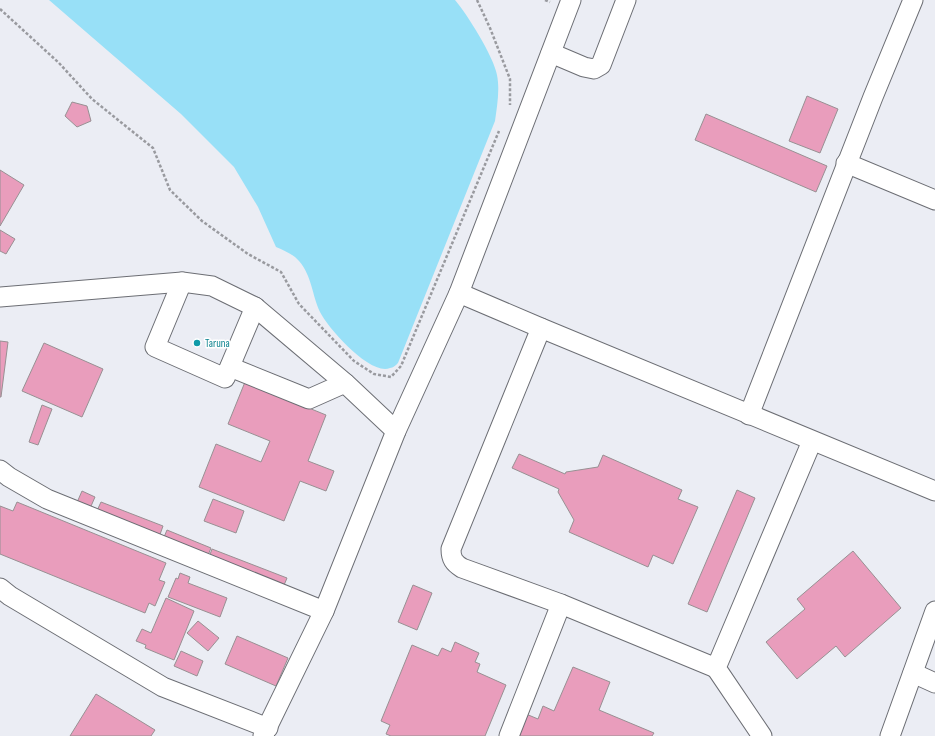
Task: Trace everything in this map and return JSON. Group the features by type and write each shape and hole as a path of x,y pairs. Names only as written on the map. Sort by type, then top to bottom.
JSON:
{"lane":[{"path":"0,588 10,596 163,686 265,732 324,611 396,431 459,293 571,0"},
{"path":"551,53 584,67 594,69 601,65 626,0"},
{"path":"749,415 846,163 913,0"},
{"path":"846,163 935,200"},
{"path":"0,297 182,282 212,286 255,307 345,383 396,431"},
{"path":"182,282 155,347 225,378 255,307"},
{"path":"459,293 749,415 935,491"},
{"path":"541,328 451,549 451,557 454,564 561,604 716,668 762,736"},
{"path":"230,367 309,399 345,383"},
{"path":"716,668 812,441"},
{"path":"0,470 8,477 47,499 324,611"},
{"path":"510,736 561,604"},
{"path":"890,736 934,617"},
{"path":"913,673 935,683"}],"path":[{"path":"477,0 490,28 510,79 511,104 508,111"},
{"path":"0,9 59,63 92,99 153,148 170,190 202,221 248,254 280,272 299,304 354,361 374,374 391,377 401,366 502,126"}],"water":[{"path":"49,0 455,0 479,36 495,67 497,75 498,98 495,121 397,364 391,368 382,369 372,365 361,358 340,339 320,312 307,273 294,256 276,247 258,207 234,167 181,114"}],"building":[{"path":"807,96 838,109 820,153 789,141"},
{"path":"72,102 87,106 91,121 77,127 65,116"},
{"path":"706,114 827,166 816,192 695,140"},
{"path":"0,170 24,185 0,226"},
{"path":"0,230 15,239 6,254 0,251"},
{"path":"0,341 8,342 1,397 0,397"},
{"path":"44,343 103,369 82,417 22,391"},
{"path":"245,382 326,415 308,461 334,471 326,491 300,481 284,521 199,487 216,444 261,462 270,441 228,424"},
{"path":"42,405 52,409 38,445 29,442"},
{"path":"519,454 565,474 566,472 598,467 603,455 682,490 678,499 698,507 673,564 653,555 648,567 569,532 574,520 558,492 559,489 512,468"},
{"path":"737,490 755,498 707,612 688,604"},
{"path":"82,491 95,497 88,513 75,507"},
{"path":"213,499 244,511 236,533 204,521"},
{"path":"17,502 166,563 159,580 165,582 155,606 149,603 145,613 0,554 0,506 13,511"},
{"path":"101,502 163,526 158,540 95,515"},
{"path":"167,530 211,548 206,560 162,542"},
{"path":"212,549 287,578 282,590 208,560"},
{"path":"853,551 901,608 845,657 836,646 797,679 766,642 805,609 797,599"},
{"path":"180,573 190,577 188,583 227,598 220,617 168,597 176,578 178,579"},
{"path":"413,585 432,593 417,630 398,622"},
{"path":"166,598 194,611 174,660 145,648 146,645 136,641 142,629 151,633"},
{"path":"198,621 219,638 208,651 187,633"},
{"path":"237,636 288,658 276,686 225,664"},
{"path":"455,642 479,653 475,662 480,664 477,672 506,685 485,736 391,736 386,734 390,725 381,721 412,645 438,656 442,648 451,652"},
{"path":"181,651 203,661 197,676 174,666"},
{"path":"573,667 610,682 599,710 654,733 652,736 517,736 526,714 538,719 543,706 554,711"},
{"path":"96,694 155,730 151,736 70,736"}],"place":[{"name":"Taruna","path":"197,343"}]}
